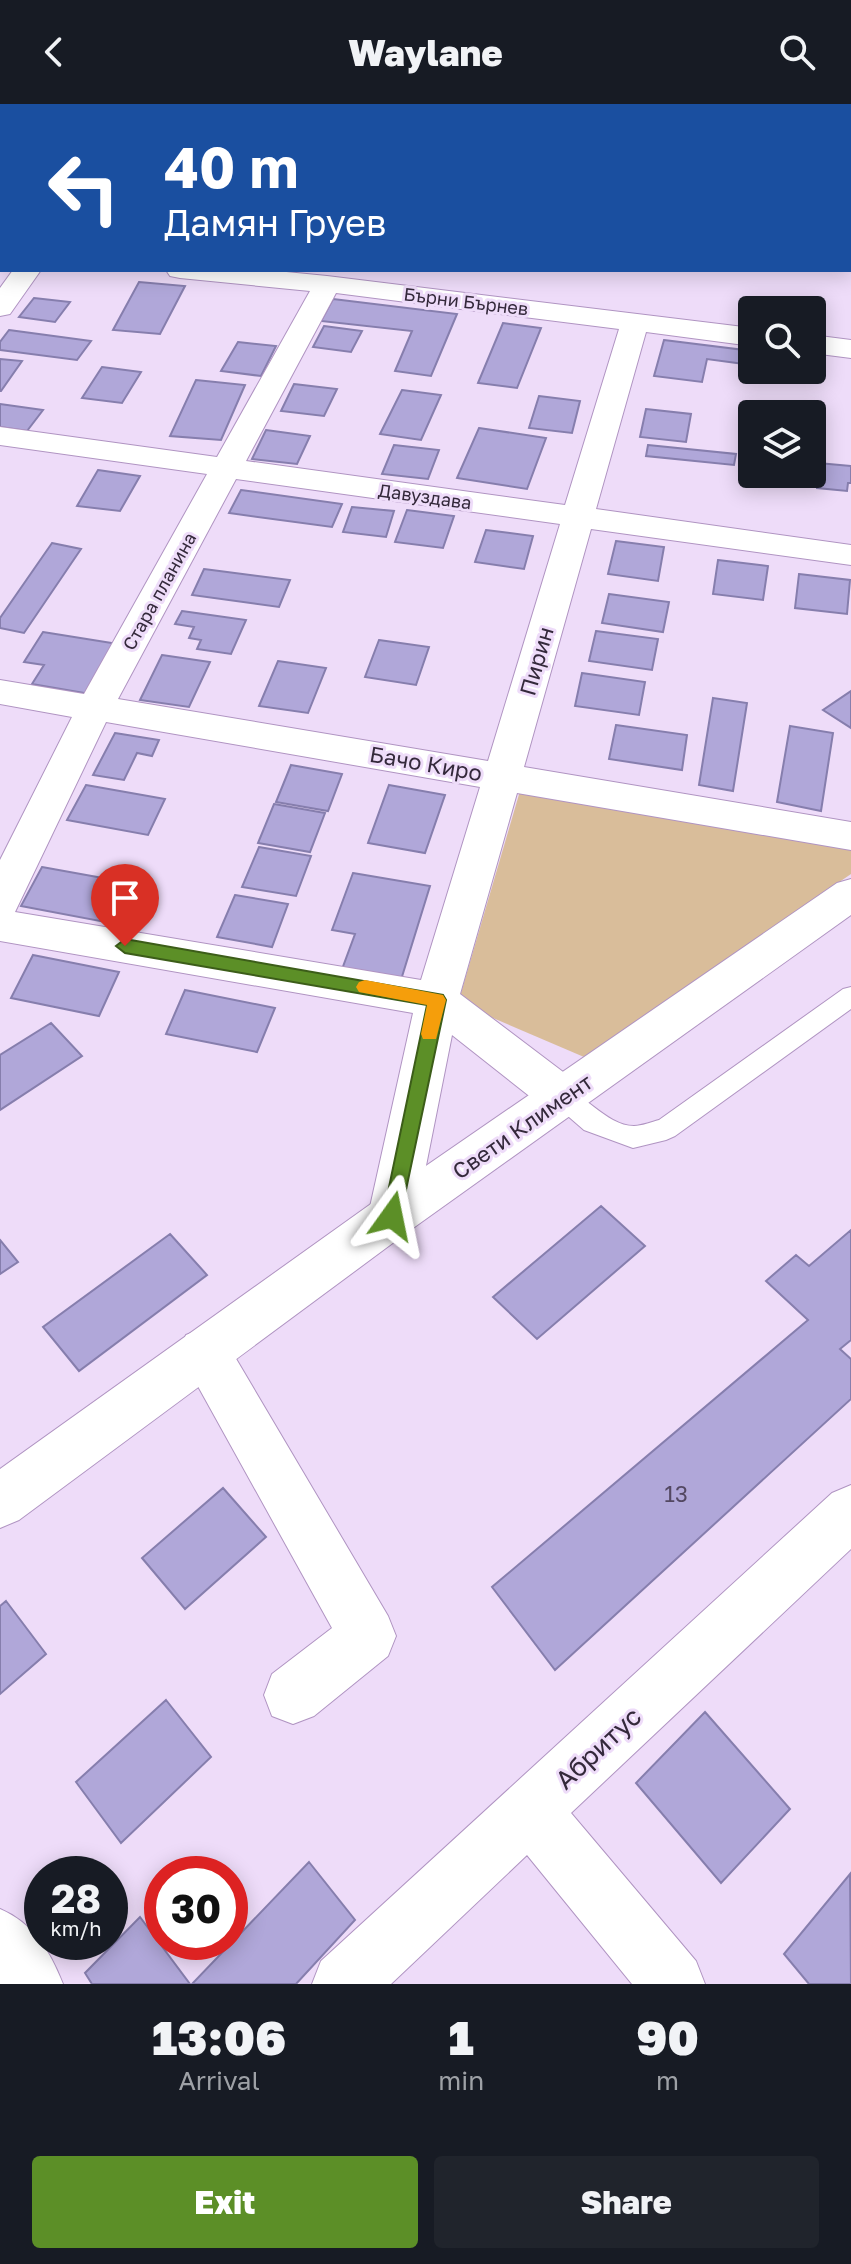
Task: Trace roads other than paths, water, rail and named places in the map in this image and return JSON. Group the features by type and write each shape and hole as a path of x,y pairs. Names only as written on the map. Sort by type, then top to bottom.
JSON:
{"street":[{"path":"0,308 26,272"},
{"name":"Бърни Бърнев","path":"201,272 327,284 738,335"},
{"name":"Стара планина","path":"0,901 96,706 327,284"},
{"name":"Пирин","path":"392,1216 437,1000 635,322"},
{"path":"826,346 851,349"},
{"name":"Давуздава","path":"0,436 851,555"},
{"name":"Бачо Киро","path":"0,692 851,836"},
{"name":"Свети Климент","path":"0,1501 392,1216 851,894"},
{"path":"0,925 437,1000 563,1097"},
{"path":"204,1352 368,1636 293,1695"},
{"name":"Абритус","path":"344,1984 851,1512"},
{"path":"530,1811 673,1984"},
{"path":"0,1941 31,1984"}],"lane":[{"path":"563,1097 593,1123 633,1137 666,1129 851,996"}]}
